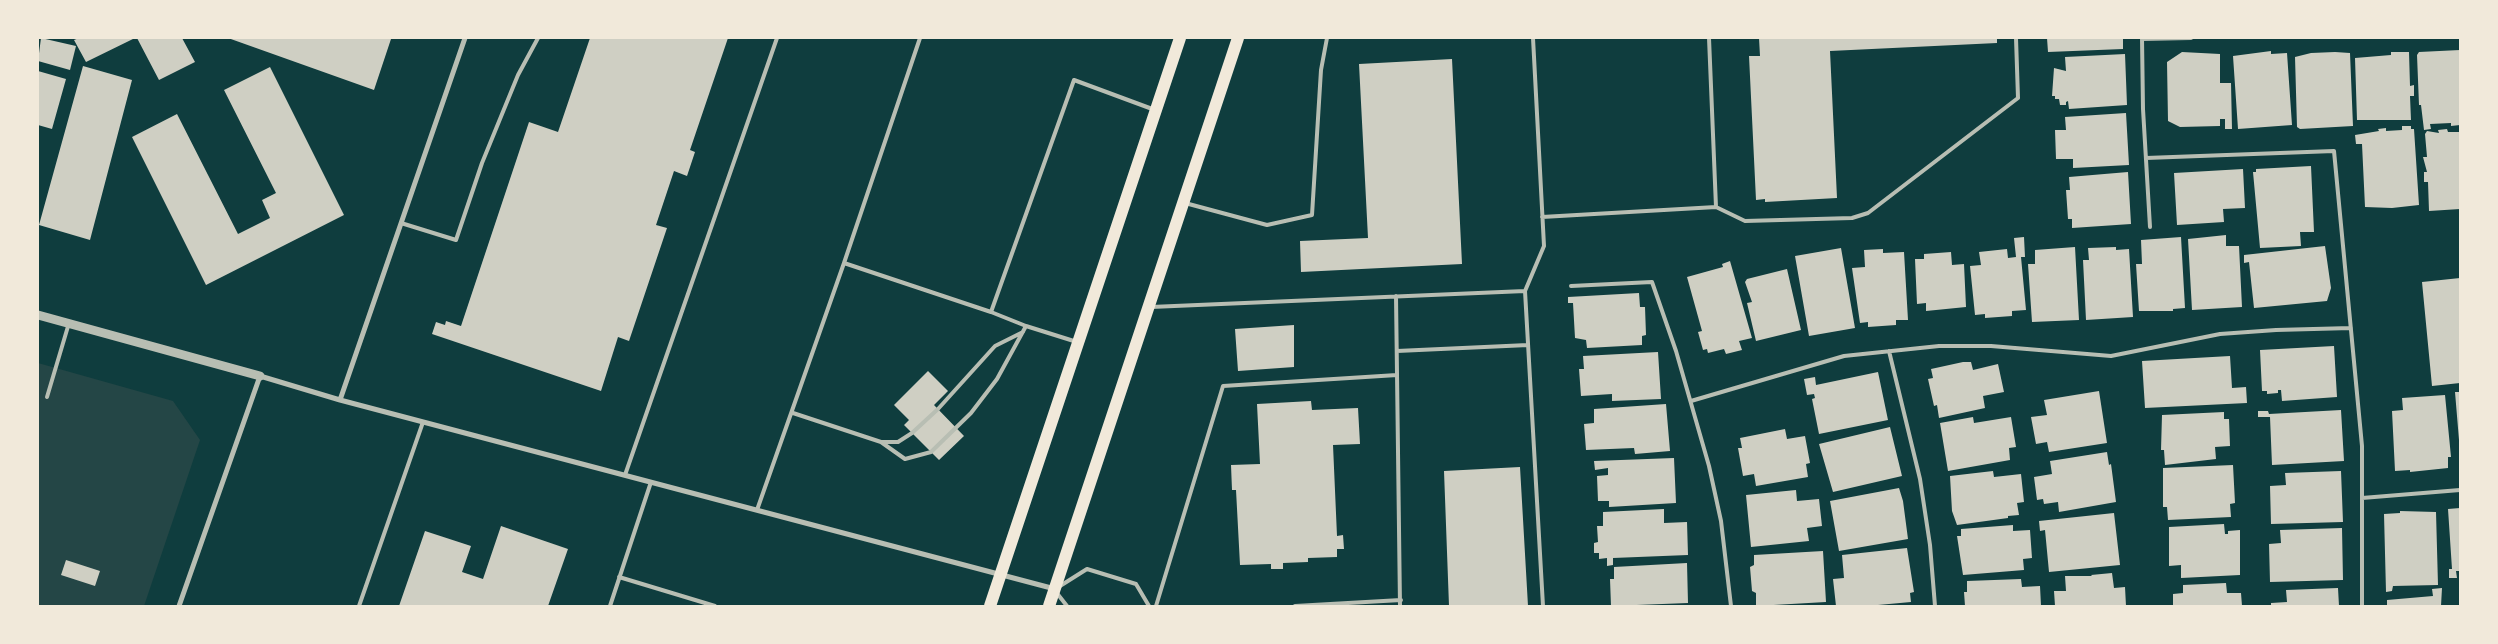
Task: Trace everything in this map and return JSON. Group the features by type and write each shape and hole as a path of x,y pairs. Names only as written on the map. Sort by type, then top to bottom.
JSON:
{"main road":[{"path":"990,606 1180,38"},
{"path":"1049,606 1238,38"}],"street":[{"path":"340,400 466,38"},
{"path":"38,315 340,400 1002,574 1055,590"},
{"path":"179,606 260,376"}],"lane":[{"path":"401,223 456,240 482,163 518,75 538,38"},
{"path":"625,475 777,38"},
{"path":"757,510 793,413 920,38"},
{"path":"1184,202 1267,225 1312,215 1320,70 1327,38"},
{"path":"1533,38 1544,246 1525,291 1543,606"},
{"path":"1709,38 1716,207"},
{"path":"1542,217 1716,207 1745,221 1852,218 1868,213 2018,98 2016,38"},
{"path":"2150,227 2142,38 2191,38"},
{"path":"991,312 1074,80 1157,110"},
{"path":"2146,158 2334,151 2362,446 2362,606"},
{"path":"844,263 1078,343"},
{"path":"1571,286 1652,282 1710,466 1721,521 1731,606"},
{"path":"1149,307 1525,291"},
{"path":"1396,296 1400,606"},
{"path":"47,397 68,323"},
{"path":"793,413 880,442 905,459 931,452 971,413 997,379 1026,326"},
{"path":"1691,401 1810,364 1844,356 1939,346 1991,346 2111,356 2220,334 2351,328"},
{"path":"880,442 898,442 912,433 938,410 995,346 1023,332"},
{"path":"1397,351 1528,345"},
{"path":"1889,352 1920,478 1930,545 1935,606"},
{"path":"1156,606 1223,386 1397,376"},
{"path":"358,606 423,422"},
{"path":"610,606 651,482"},
{"path":"2362,498 2460,490"},
{"path":"1067,606 1055,590 1087,569 1136,584 1148,606"},
{"path":"619,577 716,606"},
{"path":"1295,606 1401,600"}],"shaded area":[{"path":"38,363 173,401 200,440 144,606 38,606"}],"building":[{"path":"41,38 76,46 70,70 38,61"},
{"path":"79,38 135,38 86,62 74,40"},
{"path":"137,38 182,38 195,62 159,80"},
{"path":"228,38 386,38 391,39 374,90"},
{"path":"590,38 728,38 690,150 695,152 687,176 674,171 656,225 667,228 629,341 618,337 601,391 432,334 436,322 445,325 446,321 461,326 529,122 558,132"},
{"path":"1759,38 1997,38 1997,43 1830,51 1837,198 1765,202 1765,199 1756,200 1749,56 1760,56"},
{"path":"2047,38 2123,38 2123,49 2048,52"},
{"path":"2460,50 2460,125 2451,126 2451,123 2430,124 2431,129 2424,130 2421,105 2419,105 2417,55 2419,52"},
{"path":"2271,51 2271,54 2287,53 2292,125 2238,129 2233,56"},
{"path":"2182,52 2220,54 2220,83 2231,83 2232,129 2225,129 2225,119 2220,119 2220,126 2180,127 2168,121 2167,62"},
{"path":"2391,52 2409,52 2410,86 2414,85 2414,96 2410,96 2411,120 2357,120 2355,58 2391,55"},
{"path":"2311,53 2350,53 2353,126 2300,129 2297,127 2295,57"},
{"path":"2125,54 2127,105 2069,109 2068,101 2066,105 2060,105 2059,99 2055,99 2055,96 2052,96 2054,68 2066,71 2065,57"},
{"path":"1452,59 1462,264 1301,272 1300,241 1368,238 1359,64"},
{"path":"83,66 132,80 90,240 39,225"},
{"path":"270,67 344,215 206,285 132,137 177,114 238,234 270,218 262,200 276,193 224,90"},
{"path":"38,71 66,79 52,129 38,125"},
{"path":"2126,113 2129,165 2073,168 2073,159 2056,159 2055,130 2066,130 2065,117"},
{"path":"2402,126 2411,126 2411,129 2414,129 2419,205 2392,208 2365,207 2362,144 2356,144 2355,135 2386,128 2386,131 2402,130"},
{"path":"2447,129 2448,132 2460,132 2460,209 2429,211 2428,182 2424,182 2424,172 2427,172 2423,157 2427,157 2425,134 2427,131 2439,133 2438,130"},
{"path":"2311,166 2314,232 2300,232 2301,246 2260,248 2253,172 2256,172 2256,169"},
{"path":"2243,169 2245,208 2223,209 2224,222 2177,225 2174,173"},
{"path":"2128,172 2131,224 2072,228 2072,219 2068,219 2066,190 2070,190 2069,177"},
{"path":"2226,235 2226,246 2239,246 2242,307 2192,310 2188,239"},
{"path":"2024,237 2025,257 2021,257 2026,310 2012,311 2012,316 1985,318 1985,314 1975,315 1970,266 1981,265 1979,252 2007,249 2008,258 2016,257 2014,238"},
{"path":"2181,237 2185,308 2173,309 2173,311 2139,311 2136,264 2142,264 2141,240"},
{"path":"2325,246 2331,288 2327,301 2254,308 2249,262 2244,263 2244,255"},
{"path":"2075,247 2079,320 2032,322 2028,264 2035,264 2035,250"},
{"path":"2116,247 2116,250 2129,249 2133,317 2086,320 2083,260 2089,260 2088,248"},
{"path":"1841,248 1855,328 1809,336 1795,256"},
{"path":"1883,249 1883,253 1904,252 1908,320 1896,320 1896,325 1868,327 1868,322 1860,323 1852,268 1865,267 1864,250"},
{"path":"1951,252 1952,265 1964,264 1966,307 1926,311 1926,303 1917,304 1915,259 1924,259 1924,254"},
{"path":"1730,261 1752,338 1739,341 1742,350 1726,354 1724,349 1708,353 1707,349 1703,350 1698,332 1702,331 1687,277 1723,267 1722,264"},
{"path":"1787,269 1801,330 1756,341 1747,303 1752,302 1745,282 1747,279"},
{"path":"2460,278 2460,383 2432,386 2422,282"},
{"path":"1639,293 1640,307 1645,307 1646,335 1642,336 1642,345 1587,348 1586,340 1575,338 1573,303 1568,303 1568,297"},
{"path":"1294,325 1294,367 1238,371 1235,329"},
{"path":"2334,346 2337,397 2282,401 2281,390 2278,390 2278,393 2267,394 2267,391 2262,391 2260,350"},
{"path":"1658,352 1661,399 1612,401 1612,394 1581,396 1579,369 1584,369 1583,356"},
{"path":"2230,356 2232,388 2246,387 2247,403 2145,408 2142,361"},
{"path":"1971,362 1973,370 1998,364 2004,392 1983,396 1985,408 1939,418 1937,405 1934,406 1928,379 1933,378 1931,369"},
{"path":"928,371 948,391 934,405 964,436 939,460 904,425 909,420 894,405"},
{"path":"1878,372 1888,420 1819,434 1812,399 1815,398 1814,394 1807,395 1804,379 1815,377 1816,385"},
{"path":"2099,391 2107,443 2049,452 2047,442 2036,444 2031,417 2047,415 2044,400"},
{"path":"2455,392 2460,392 2460,440 2459,440"},
{"path":"2445,395 2451,457 2448,457 2448,468 2410,472 2410,470 2395,471 2392,411 2403,410 2402,398"},
{"path":"1311,401 1312,410 1358,408 1360,444 1333,445 1337,536 1343,535 1344,549 1337,549 1337,557 1308,558 1308,562 1283,563 1283,569 1271,569 1271,564 1240,565 1236,490 1232,490 1231,465 1260,464 1257,404"},
{"path":"1666,404 1670,451 1635,454 1634,448 1586,450 1584,424 1594,423 1594,409"},
{"path":"2341,410 2344,461 2272,465 2270,417 2258,417 2258,411 2268,411 2269,414"},
{"path":"2224,412 2224,419 2229,419 2230,446 2215,447 2216,459 2165,465 2164,450 2161,450 2162,415"},
{"path":"1973,417 1974,423 2011,417 2016,447 2009,448 2010,460 1948,471 1940,423"},
{"path":"1890,427 1902,476 1833,492 1819,444"},
{"path":"1785,429 1787,439 1805,436 1810,463 1806,464 1808,477 1756,486 1754,474 1743,476 1738,448 1742,448 1740,438"},
{"path":"2107,452 2109,465 2111,464 2116,502 2059,512 2058,502 2044,504 2043,499 2037,500 2034,477 2052,474 2050,461"},
{"path":"1674,458 1676,503 1609,507 1609,501 1598,501 1597,476 1608,475 1608,468 1595,470 1594,461"},
{"path":"2233,465 2235,503 2230,504 2231,517 2168,520 2167,507 2163,507 2163,468"},
{"path":"1520,467 1528,606 1449,606 1444,471"},
{"path":"1993,471 1994,477 2021,474 2024,502 2017,503 2019,515 1957,525 1952,511 1950,476"},
{"path":"2341,471 2343,522 2271,524 2270,486 2286,485 2285,473"},
{"path":"1899,488 1903,501 1908,539 1839,551 1830,501"},
{"path":"1796,490 1797,501 1819,499 1822,526 1807,528 1809,541 1751,547 1746,495"},
{"path":"2460,508 2460,571 2456,571 2457,578 2449,578 2449,569 2452,569 2448,509"},
{"path":"1664,509 1664,523 1687,522 1688,555 1613,558 1613,565 1607,566 1607,558 1599,559 1599,553 1594,553 1594,543 1598,542 1597,526 1603,526 1603,512"},
{"path":"2400,511 2436,512 2438,585 2393,586 2392,591 2386,592 2384,514 2400,513"},
{"path":"2114,513 2120,565 2049,572 2045,530 2040,531 2039,521"},
{"path":"2224,524 2225,534 2228,534 2228,531 2240,530 2240,575 2181,578 2181,565 2169,566 2169,527"},
{"path":"2013,525 2013,531 2030,530 2032,558 2023,559 2024,570 1963,575 1957,536 1961,536 1961,529"},
{"path":"501,526 568,549 548,606 399,606 425,531 471,546 462,572 483,579"},
{"path":"2342,528 2343,580 2270,582 2269,544 2281,543 2280,530"},
{"path":"1907,548 1914,592 1910,593 1911,602 1867,606 1836,606 1833,579 1844,578 1842,555"},
{"path":"1823,551 1826,602 1756,606 1756,593 1752,591 1750,567 1754,565 1754,555"},
{"path":"66,560 100,571 95,586 61,575"},
{"path":"1687,563 1688,603 1611,606 1610,579 1614,579 1614,567"},
{"path":"2112,573 2114,588 2125,587 2126,606 2055,606 2054,591 2066,591 2065,576 2092,576"},
{"path":"2021,579 2022,587 2040,586 2041,606 1965,606 1964,592 1967,592 1967,581"},
{"path":"2226,583 2227,593 2241,593 2242,606 2173,606 2173,594 2183,593 2183,585"},
{"path":"2338,588 2339,606 2271,606 2271,603 2287,602 2286,590"},
{"path":"2442,588 2441,606 2387,606 2387,600 2433,596 2432,589"}]}
